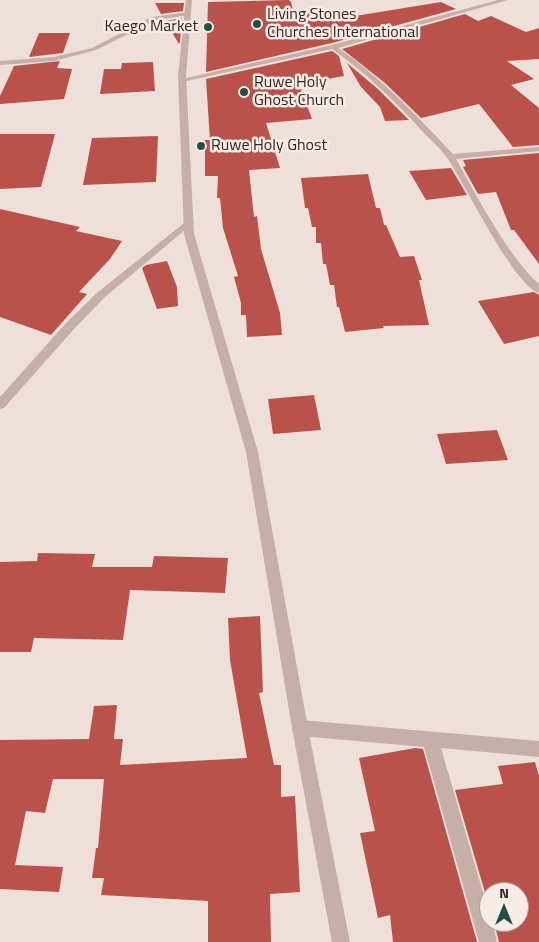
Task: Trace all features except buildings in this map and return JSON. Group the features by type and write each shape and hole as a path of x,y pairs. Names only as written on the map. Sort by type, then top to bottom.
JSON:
{"street":[{"path":"189,0 182,80 189,234 252,452 300,728 341,942"},
{"path":"182,80 333,47 505,0"},
{"path":"0,63 54,59 94,49 154,18 188,14"},
{"path":"333,47 364,68 397,99 451,157 486,219 524,276 539,290"},
{"path":"451,157 539,149"},
{"path":"0,405 70,326 101,295 188,222"},
{"path":"300,728 539,749"},
{"path":"430,739 488,942"}],"place":[{"name":"Living Stones Churches International","path":"257,24"},
{"name":"Kaego Market","path":"208,27"},
{"name":"Ruwe Holy Ghost Church","path":"244,92"},
{"name":"Ruwe Holy Ghost","path":"201,146"}]}
